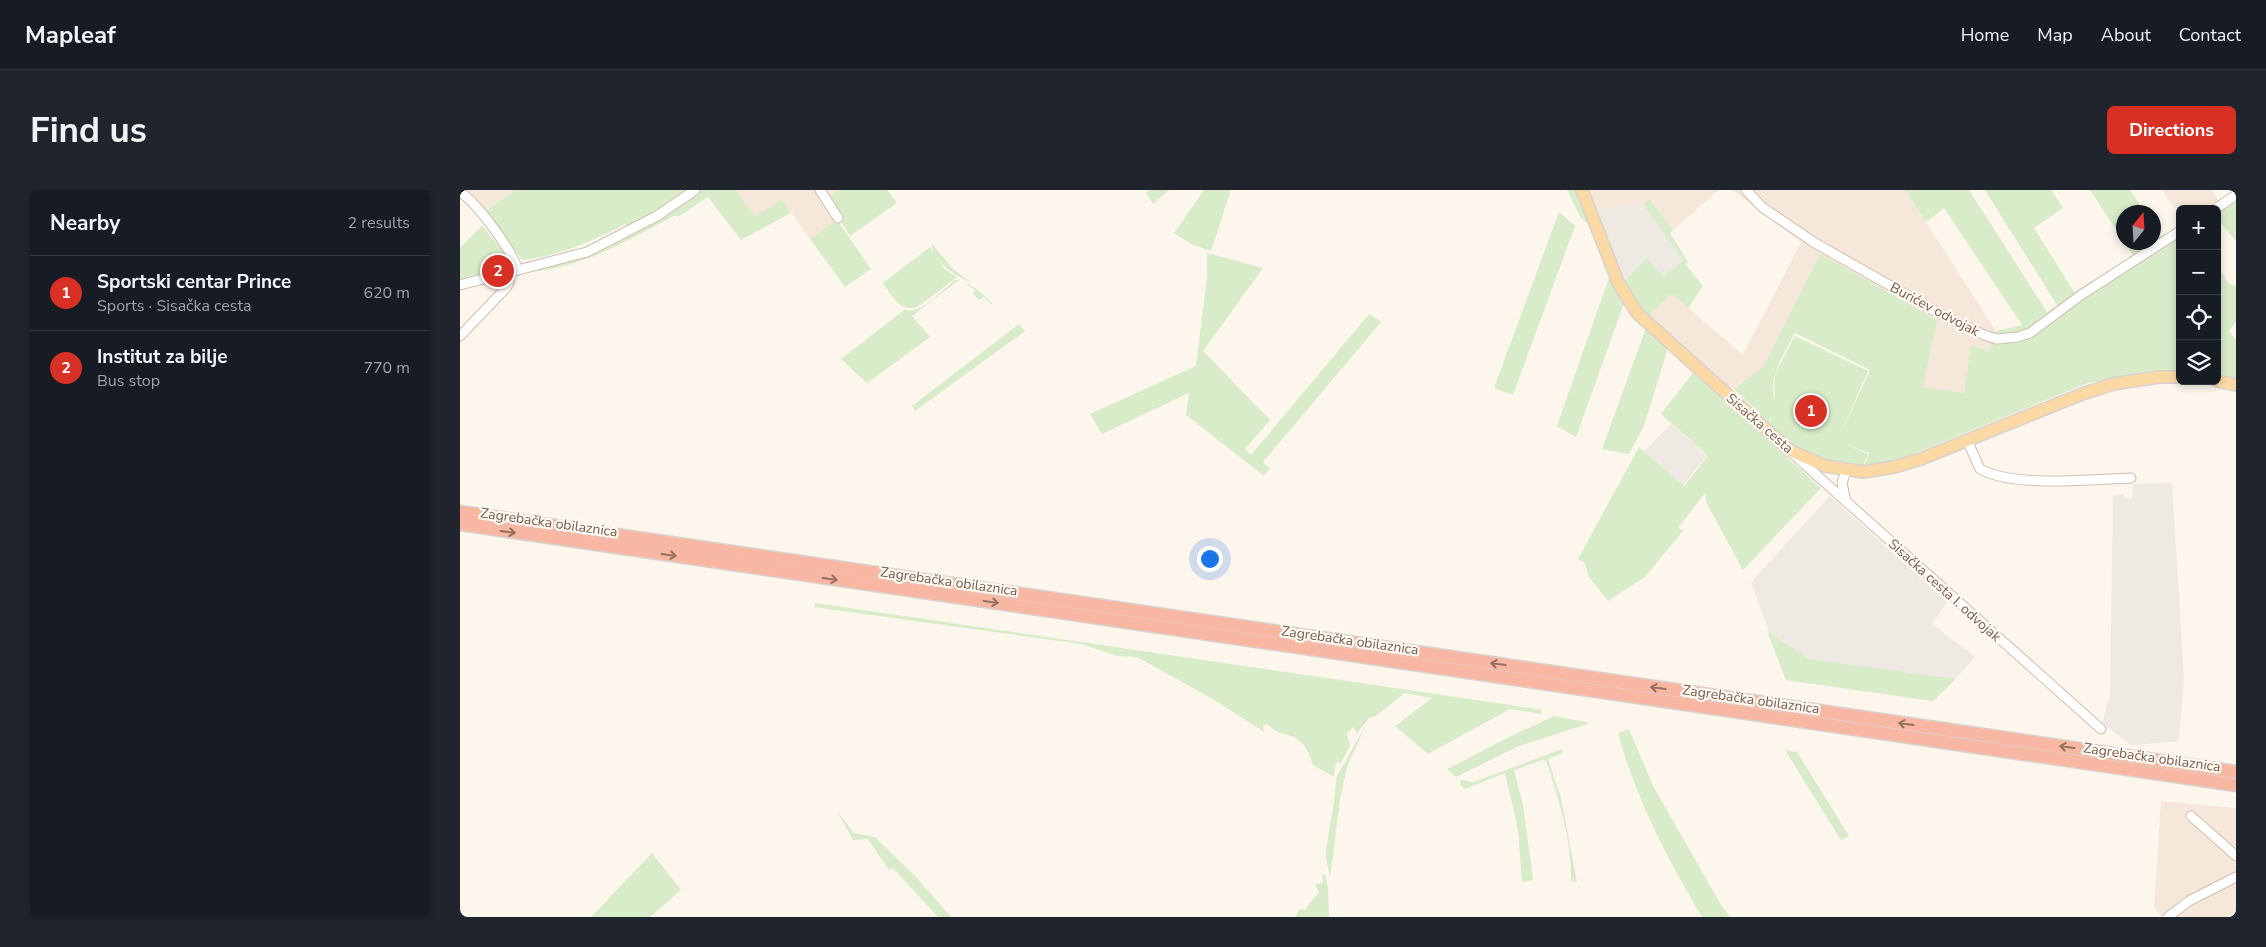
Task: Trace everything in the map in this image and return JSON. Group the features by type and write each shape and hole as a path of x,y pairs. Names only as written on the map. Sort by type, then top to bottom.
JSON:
{"highway":[{"name":"Zagrebačka obilaznica","path":"460,512 2236,772"},
{"name":"Zagrebačka obilaznica","path":"460,524 2236,785"}],"main road":[{"name":"Sisačka cesta","path":"1582,190 1618,282 1637,314 1790,450 1825,466 1846,471 1872,472 1894,467 1921,459 2082,394 2113,384 2159,377 2176,377"},
{"path":"2221,382 2236,386"}],"street":[{"path":"460,285 508,274 596,248 657,216 695,190"},
{"path":"820,190 838,218"},
{"name":"Burićev odvojak","path":"1746,190 1762,206 1815,243 1958,323 1997,339 2018,337 2030,333 2081,295 2176,234"},
{"path":"460,192 472,196 509,252 518,270"},
{"path":"2221,205 2236,195"},
{"path":"460,336 506,288 509,279 508,274"},
{"path":"1967,440 1980,469 1999,475 2036,480 2131,478"},
{"name":"Sisačka cesta I. odvojak","path":"1790,450 2101,729"},
{"path":"1846,471 1842,483 1846,502"},
{"path":"2191,816 2236,856"},
{"path":"2168,917 2189,900 2236,877"}],"shaded area":[{"path":"460,190 516,190 477,216"},
{"path":"736,190 840,190 827,198 837,220 810,239 782,199 755,218"},
{"path":"1589,190 1719,190 1673,230 1650,201 1643,204 1596,209"},
{"path":"1732,190 1905,190 1996,331 1990,351 1971,345 1964,394 1923,387 1820,254 1763,367 1734,389 1729,389 1647,317 1672,294 1743,355 1801,242"},
{"path":"2162,190 2212,190 2220,203 2216,205 2176,205 2176,210"},
{"path":"1643,204 1684,260 1664,277 1647,258 1624,281 1596,209"},
{"path":"1671,424 1707,456 1682,486 1643,453"},
{"path":"2172,483 2184,678 2179,741 2131,745 2102,723 2110,695 2113,495 2124,494 2124,498 2132,499 2133,484"},
{"path":"1830,496 1947,602 1932,624 1975,657 1933,701 1786,680 1751,582"},
{"path":"2161,801 2236,808 2236,917 2162,917 2154,907"}],"green space":[{"path":"516,190 687,190 650,216 627,229 626,224 588,242 563,251 522,260 485,211"},
{"path":"700,190 736,190 755,217 782,199 791,213 741,240 708,197 678,217 676,215 606,251 570,264 530,272 532,269 581,257 615,244 662,218"},
{"path":"840,190 887,190 897,203 850,236 827,198"},
{"path":"1150,190 1169,190 1153,204 1146,193"},
{"path":"1204,190 1231,190 1211,251 1191,244 1174,233"},
{"path":"1567,190 1576,190 1590,226 1581,218"},
{"path":"1905,190 1969,190 2047,312 2057,305 1985,190 2051,190 2063,208 2034,228 2074,292 2133,256 2129,250 2161,250 2161,236 2162,237 2176,228 2176,372 2159,371 2088,383 1901,459 1880,465 1864,466 1869,453 1845,444 1868,454 1863,466 1827,460 1802,450 1791,443 1770,424 1772,413 1769,423 1734,389 1763,367 1820,254 1937,320 1923,387 1964,393 1971,345 1989,351 1996,331 2022,325 1944,208 1926,222","holes":["1795,333 1870,370 1837,442 1868,371 1795,336 1776,372","1776,372 1774,383 1775,401 1773,383"]},
{"path":"2090,190 2130,190 2140,205 2116,205 2116,229"},
{"path":"1650,200 1673,230 1670,233 1688,262 1686,265 1703,286 1688,308 1672,294 1647,317 1637,306 1624,281 1647,258 1664,277 1683,260 1643,204"},
{"path":"2236,200 2236,241 2221,224 2221,211"},
{"path":"1559,212 1575,226 1513,395 1494,388"},
{"path":"837,220 871,269 845,287 810,239"},
{"path":"482,225 506,255 509,265 460,280 460,248"},
{"path":"932,244 953,269 972,283 940,263 933,251"},
{"path":"930,247 944,269 957,277 919,306 907,308 902,306 883,283"},
{"path":"1207,253 1263,268 1203,351 1270,420 1245,449 1251,455 1369,314 1381,322 1263,462 1270,468 1264,476 1186,415 1189,393 1102,434 1090,414 1196,366 1207,277"},
{"path":"2221,271 2229,284 2236,286 2236,322 2229,331 2236,340 2236,380 2221,376"},
{"path":"1609,278 1624,303 1576,437 1557,426"},
{"path":"955,280 959,280 912,316 930,337 867,383 841,359 904,310 911,310 925,305"},
{"path":"968,284 978,290 993,304 984,297 979,300 973,294 975,290"},
{"path":"1019,324 1025,331 915,411 912,406"},
{"path":"1646,328 1665,345 1667,351 1644,426 1629,454 1602,449"},
{"path":"1693,373 1821,488 1743,570 1706,502 1705,493 1678,528 1683,531 1645,577 1608,601 1589,577 1585,563 1578,559 1639,447 1684,486 1708,456 1661,414"},
{"path":"815,603 1542,710 1541,714 1510,709 1428,754 1395,726 1432,698 1405,693 1376,716 1369,718 1357,733 1353,727 1347,734 1350,746 1341,763 1336,762 1334,777 1313,765 1306,748 1300,741 1266,724 1263,726 1264,732 1216,701 1137,657 1117,656 1081,644 814,607"},
{"path":"1767,631 1809,659 1956,679 1933,701 1786,680"},
{"path":"1554,716 1590,723 1519,746 1456,777 1447,769 1511,736"},
{"path":"1366,725 1347,767 1340,799 1330,878 1326,849 1334,803 1336,778"},
{"path":"1629,729 1653,786 1721,905 1730,917 1702,917 1677,873 1643,805 1625,757 1618,733"},
{"path":"1562,749 1563,753 1548,759 1561,798 1577,882 1571,881 1570,853 1564,824 1549,769 1546,761 1543,760 1514,770 1523,805 1533,880 1522,882 1518,829 1505,773 1465,789 1460,785 1461,780 1474,782"},
{"path":"1785,750 1797,752 1849,836 1841,840"},
{"path":"837,811 854,833 875,837 917,878 951,917 938,917 893,868 889,870 868,839 853,840"},
{"path":"652,853 681,890 650,917 591,917"},
{"path":"1325,874 1328,887 1329,917 1295,917 1300,909 1306,910 1319,892 1316,884 1323,883 1322,876"}],"place":[{"name":"Institut za bilje","path":"498,271"},
{"name":"Sportski centar Prince","path":"1811,411"}]}
